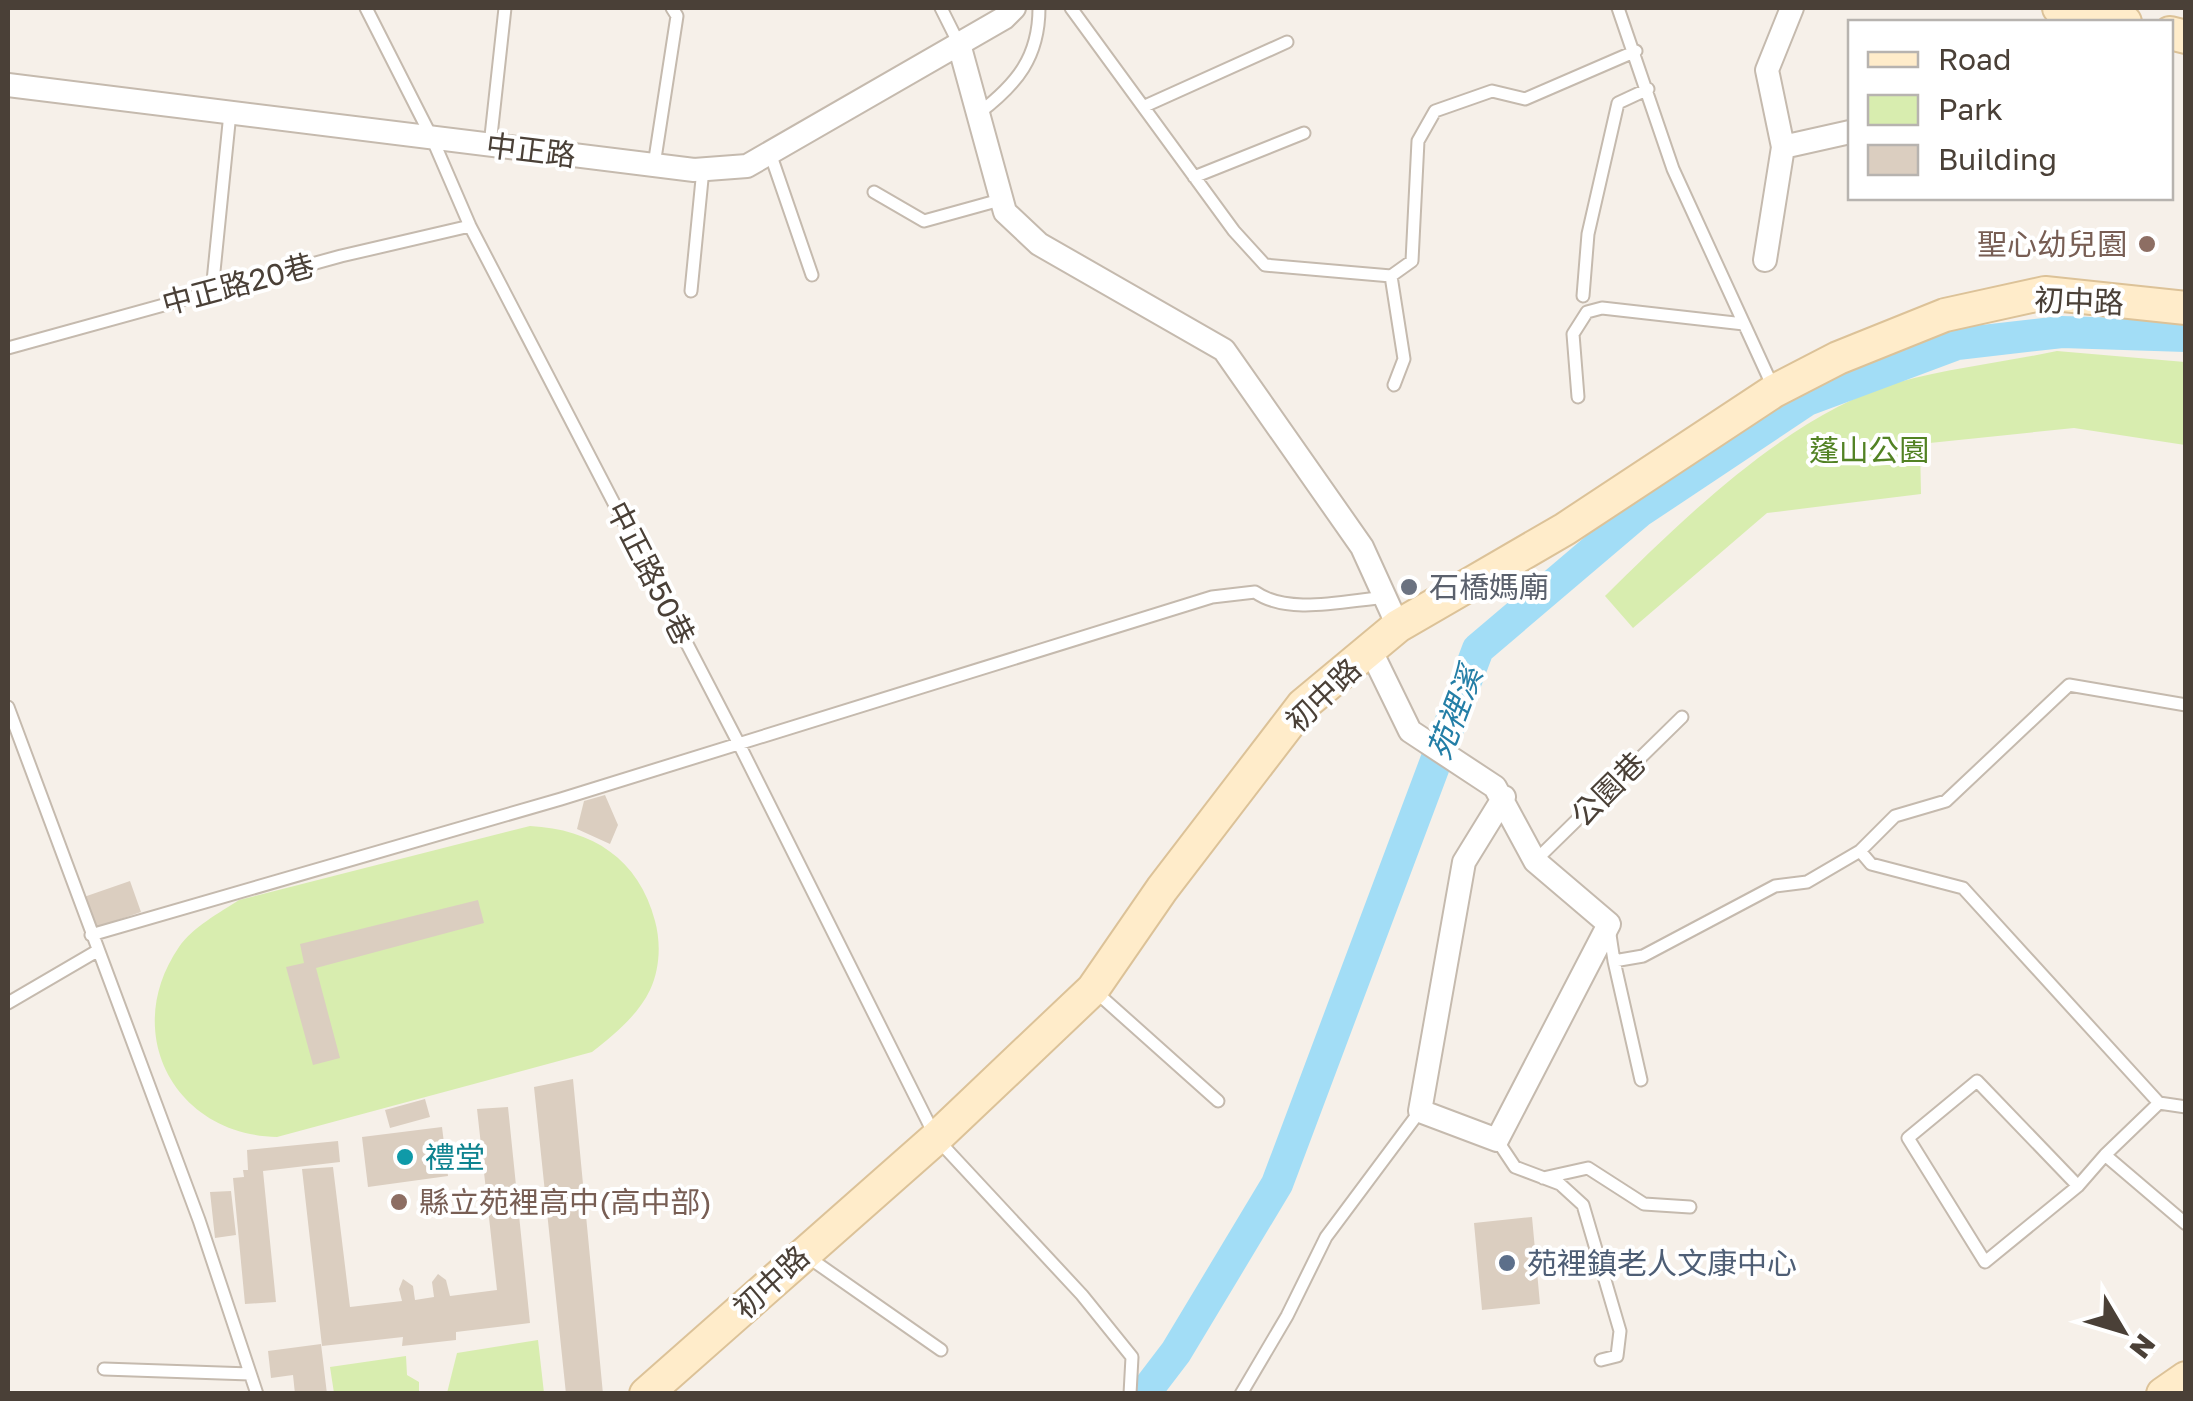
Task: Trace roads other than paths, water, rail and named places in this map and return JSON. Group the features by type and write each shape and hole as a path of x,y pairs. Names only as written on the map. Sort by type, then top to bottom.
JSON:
{"street":[{"name":"中正路","path":"8,85 654,165 703,169 747,166 1004,18 1014,8"},
{"path":"1765,260 1783,147 1767,70 1792,8"},
{"path":"2059,8 2105,20"},
{"path":"959,44 1005,212 1040,244 1224,350 1362,547 1393,611"},
{"path":"1783,147 1848,132"},
{"name":"初中路","path":"646,1394 936,1138 1093,989 1162,888 1304,705 1370,649 1393,611 1565,529 1774,391 1838,358 1944,314 2045,293 2186,308"},
{"path":"1370,649 1410,731 1499,792 1535,861 1608,924 1497,1140 1420,1112 1464,862 1499,792"},
{"path":"2163,1394 2186,1378"}],"lane":[{"name":"中正路50巷","path":"366,8 432,138 470,226 739,744 936,1138 1082,1295 1132,1357 1130,1394"},
{"path":"490,145 505,8"},
{"path":"654,165 677,16 672,8"},
{"path":"941,8 959,44"},
{"path":"979,113 1011,88 1024,68 1039,30 1039,8"},
{"path":"1071,8 1194,177 1265,266 1391,276 1412,261 1418,141 1435,111 1492,91 1525,98 1636,51"},
{"path":"1618,8 1674,170 1774,391"},
{"path":"1145,106 1286,42"},
{"path":"1583,296 1588,234 1618,103 1648,89"},
{"path":"212,292 230,113"},
{"path":"1194,177 1304,132"},
{"path":"770,152 812,275"},
{"path":"692,291 703,169"},
{"path":"874,192 924,222 1000,200"},
{"name":"中正路20巷","path":"8,348 470,226"},
{"path":"1391,276 1404,359 1394,386"},
{"path":"1578,397 1573,334 1587,312 1602,308 1744,324"},
{"path":"91,935 739,744 1212,597 1255,592 1270,602 1393,611"},
{"path":"1614,962 1643,956 1775,886 1807,882 1860,850 1894,816 1946,801 2069,686 2186,705"},
{"path":"8,706 199,1220 257,1394"},
{"name":"公園巷","path":"1535,861 1682,717"},
{"path":"1860,850 1871,864 1962,888 2159,1102 2186,1108"},
{"path":"1608,924 1641,1080"},
{"path":"8,1003 97,951"},
{"path":"1093,989 1218,1102"},
{"path":"2078,1186 1977,1081 1908,1138 1985,1262 2078,1186 2159,1102"},
{"path":"1241,1394 1288,1316 1326,1238 1420,1112"},
{"path":"1497,1140 1515,1167 1560,1184 1583,1205 1620,1330 1617,1356 1601,1360"},
{"path":"2105,1155 2186,1224"},
{"path":"1542,1178 1588,1168 1644,1204 1690,1206"},
{"path":"802,1253 940,1350"},
{"path":"104,1369 250,1374"}],"waterway":[{"name":"苑裡溪","path":"1144,1394 1176,1352 1277,1184 1478,649 1639,512 1807,400 1957,344 2062,332 2186,336"}],"place":[{"name":"聖心幼兒園","path":"2147,244"},
{"name":"石橋媽廟","path":"1409,587"},
{"name":"禮堂","path":"405,1157"},
{"name":"縣立苑裡高中(高中部)","path":"399,1202"},
{"name":"苑裡鎮老人文康中心","path":"1507,1263"}],"park label":[{"name":"蓬山公園","path":"1869,450"}]}
